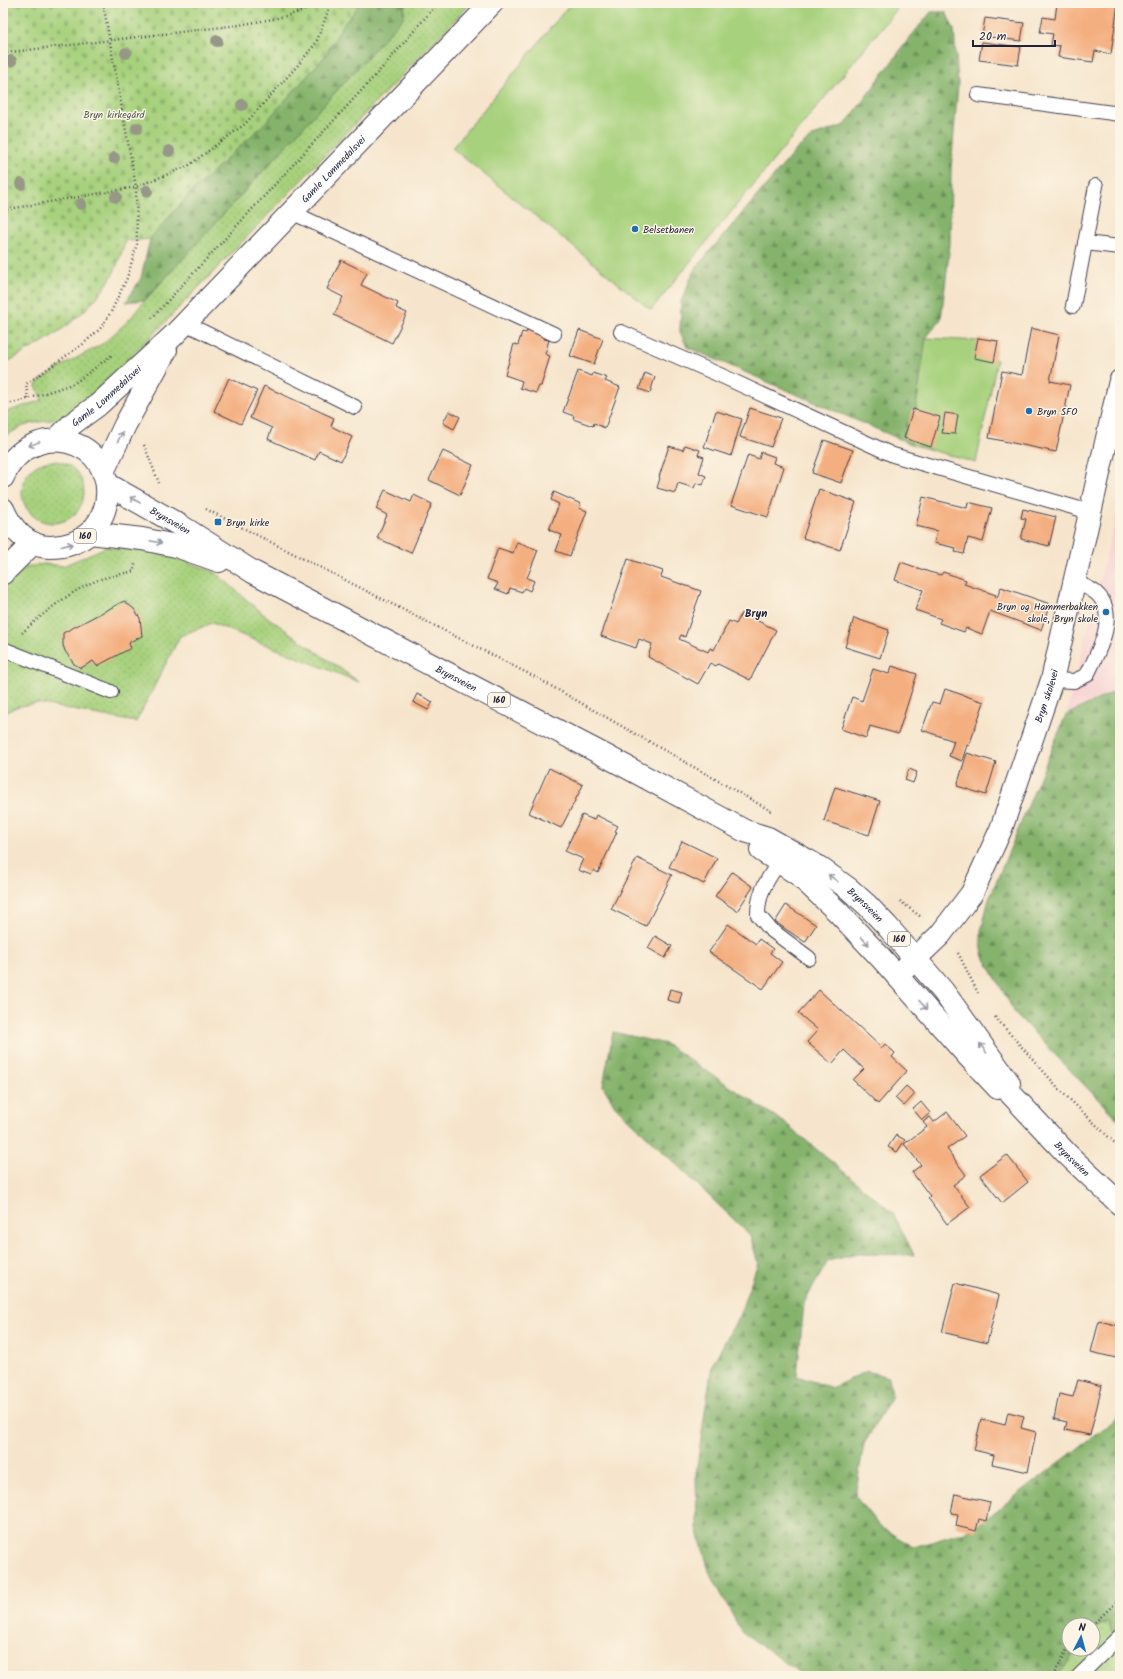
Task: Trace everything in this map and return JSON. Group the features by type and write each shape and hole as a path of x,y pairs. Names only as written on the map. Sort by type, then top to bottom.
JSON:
{"main road":[{"name":"Gamle Lommedalsvei","path":"56,440 72,424 98,405 180,329 290,212 492,3"},
{"name":"Gamle Lommedalsvei","path":"105,478 125,425 180,329"},
{"name":"Bryn skolevei","path":"897,976 940,935 972,893 1001,829 1052,680 1120,381"},
{"name":"160","path":"3,477 9,458 30,446 43,441 56,440 74,444 96,460 105,478 108,498 106,508 99,523 90,533 73,544 60,547 46,547 33,543 20,534 5,520"},
{"name":"Brynsveien","path":"105,478 252,572 600,752 745,831 768,838 799,875 838,913 897,976 987,1077 1002,1092 1010,1093"},
{"name":"Brynsveien","path":"90,533 142,539 176,546 252,572"},
{"path":"3,573 33,543"},
{"name":"Brynsveien","path":"783,855 817,866 849,889 888,926 943,991 1009,1083 1010,1093 1067,1154 1120,1204"}],"lane":[{"path":"978,95 1120,114"},
{"path":"1073,306 1096,186"},
{"path":"290,212 554,334"},
{"path":"1085,243 1120,248"},
{"path":"180,329 355,407"},
{"path":"621,332 722,376 893,455 1090,512"},
{"path":"1052,680 1074,680 1087,675 1103,641 1107,614 1104,601 1095,592 1074,581"},
{"path":"4,650 111,692"},
{"path":"783,855 763,888 758,901 758,915 770,929 809,958"},
{"path":"1079,1676 1120,1636"}],"path":[{"path":"28,399 26,384 83,344 100,329 111,312 127,278 137,244 136,187 103,3"},
{"path":"3,53 239,25 278,18 312,7 318,3"},
{"path":"3,210 136,187 188,166 245,124 299,64 316,43 332,3"},
{"path":"148,323 383,67 438,3"},
{"path":"3,405 28,399 75,382 119,350"},
{"path":"143,442 160,487"},
{"path":"203,508 537,678 777,814"},
{"path":"4,650 37,619 70,596 98,580 134,571"},
{"path":"898,900 926,921"},
{"path":"953,948 957,952 982,999"},
{"path":"990,1012 1061,1091 1120,1148"},
{"path":"1101,1617 1120,1599"}],"shaded area":[{"name":"Bryn og Hammerbakken skole, Bryn skole","path":"1120,501 1120,689 1066,715 1111,535"}],"green space":[{"name":"Bryn kirkegård","path":"3,3 361,3 343,25 325,56 263,125 191,192 150,239 130,241 126,239 113,274 97,297 86,309 46,340 3,364"},
{"path":"361,3 405,3 403,18 145,300 126,302 141,278 150,239 191,192 263,125 325,56 343,25"},
{"path":"405,3 471,3 153,335 78,410 63,418 23,426 3,437 3,413 42,400 36,386 38,382 62,366 104,343 130,319 145,300 403,18"},
{"name":"Belsetbanen","path":"571,3 902,3 651,310 452,148"},
{"path":"931,12 946,12 954,30 958,84 951,169 950,245 941,319 926,338 911,444 687,347 680,332 681,302 694,270 797,149 813,136 845,125 908,40"},
{"path":"926,338 978,341 975,355 997,360 976,463 911,444"},
{"path":"47,461 59,461 75,470 82,480 84,492 82,504 75,514 59,523 47,523 36,518 27,509 22,498 22,486 27,475 36,466"},
{"path":"106,547 150,551 180,559 215,572 263,614 359,682 212,623 180,636 136,722 37,703 16,707 3,714 3,588 26,567 44,564 63,566"},
{"path":"1120,689 1120,1122 1015,1013 984,957 981,944 981,931 989,899 1066,715"},
{"path":"613,1032 666,1044 785,1123 893,1213 914,1255 858,1254 828,1261 804,1303 797,1376 832,1388 867,1371 889,1377 892,1396 864,1444 855,1496 880,1527 914,1547 971,1530 1115,1420 1120,1412 1120,1649 1108,1622 1101,1625 1101,1617 1061,1617 1061,1657 1071,1657 1058,1676 804,1676 741,1631 709,1571 697,1528 696,1472 712,1365 739,1316 758,1263 750,1235 615,1106 603,1086"},
{"path":"1108,1622 1120,1649 1120,1676 1058,1676 1071,1657 1101,1657 1101,1625"}],"building":[{"path":"1057,3 1118,3 1111,54 1095,51 1093,62 1058,57 1060,46 1051,45 1053,34 1040,32 1043,17 1055,19"},
{"path":"985,18 1024,23 1021,41 982,36"},
{"path":"982,42 1021,47 1018,65 979,60"},
{"path":"341,260 367,273 361,285 398,303 396,308 407,313 392,343 334,315 343,297 327,289"},
{"path":"529,326 547,332 544,339 549,340 545,354 550,356 541,386 539,386 536,393 520,388 522,381 505,375 514,344 518,345 522,332 526,333"},
{"name":"Bryn SFO","path":"1031,328 1059,335 1050,381 1070,385 1056,452 989,438 1002,371 1022,375"},
{"path":"579,330 603,339 594,364 570,356"},
{"path":"978,338 998,341 994,362 974,358"},
{"path":"578,371 592,376 593,373 607,378 605,381 620,387 605,428 594,423 593,426 573,419 574,416 563,412"},
{"path":"645,373 655,377 650,393 639,389"},
{"path":"229,378 257,391 241,424 214,411"},
{"path":"264,386 334,418 331,426 352,437 341,461 319,451 315,460 268,439 272,428 250,418"},
{"path":"750,408 781,418 771,447 740,437"},
{"path":"913,409 940,417 931,447 904,438"},
{"path":"449,411 460,417 454,429 443,423"},
{"path":"716,411 742,419 731,456 704,447"},
{"path":"945,413 958,415 955,434 942,433"},
{"path":"824,440 853,450 841,483 812,473"},
{"path":"685,445 700,450 698,455 704,457 699,473 706,476 703,485 696,483 694,488 678,483 675,493 657,488 669,446 683,450"},
{"path":"443,451 473,465 460,495 429,480"},
{"path":"761,452 775,457 773,463 784,467 768,517 731,505 748,455 759,459"},
{"path":"819,489 856,502 840,550 803,538"},
{"path":"385,490 411,502 414,495 432,504 411,553 377,538 387,515 376,509"},
{"path":"554,492 581,504 579,508 587,511 570,556 556,551 562,535 549,530 559,504 551,500"},
{"path":"923,497 967,508 968,502 992,508 983,542 968,538 964,554 955,552 956,548 934,543 937,531 916,526"},
{"path":"1023,509 1056,517 1049,546 1021,539 1026,519 1021,518"},
{"path":"517,542 538,550 527,578 534,581 530,591 524,588 522,592 510,588 508,594 495,589 498,583 487,579 498,548 513,553"},
{"path":"628,559 663,571 661,577 701,591 685,637 681,635 679,639 708,652 710,648 714,650 729,621 736,624 742,613 776,630 750,680 718,664 716,666 710,663 698,684 648,657 652,644 639,639 636,648 601,636"},
{"path":"901,562 929,572 941,575 943,572 966,580 964,584 996,595 995,597 997,598 1001,587 1050,604 1041,630 990,611 982,634 966,628 964,632 939,623 941,619 915,610 923,590 895,580"},
{"path":"124,601 134,609 140,618 142,636 130,642 129,644 131,648 97,666 93,661 81,668 74,664 65,651 63,645 63,633"},
{"path":"854,618 889,630 880,658 845,647"},
{"path":"892,666 917,674 898,734 870,726 866,738 841,729 852,697 862,701 873,669 889,674"},
{"path":"945,689 984,702 969,746 967,745 962,761 949,756 954,741 922,730 932,702 940,704"},
{"path":"417,694 433,702 428,710 413,702"},
{"path":"967,753 996,762 986,795 957,786"},
{"path":"549,768 583,785 561,828 529,813"},
{"path":"909,769 917,772 913,783 905,780"},
{"path":"835,787 880,801 869,835 824,821"},
{"path":"582,815 594,820 596,815 618,826 615,831 617,832 598,873 594,870 591,875 578,870 583,859 565,851"},
{"path":"682,841 717,858 704,884 669,867"},
{"path":"637,858 672,875 646,926 611,909"},
{"path":"732,872 753,887 737,911 715,896"},
{"path":"786,905 816,925 805,942 775,922"},
{"path":"728,924 756,944 759,939 773,949 770,953 782,962 763,989 709,952"},
{"path":"655,936 672,946 665,958 648,948"},
{"path":"670,989 682,992 679,1003 667,1000"},
{"path":"819,990 882,1048 885,1044 895,1053 892,1057 907,1071 878,1104 853,1080 864,1069 844,1050 832,1064 807,1042 818,1030 798,1013"},
{"path":"906,1086 915,1094 904,1106 895,1098"},
{"path":"921,1102 930,1113 922,1120 913,1109"},
{"path":"947,1112 965,1136 947,1149 966,1175 953,1185 970,1207 947,1224 928,1198 930,1196 912,1172 921,1165 904,1144 927,1127 923,1122 930,1117 934,1122"},
{"path":"896,1135 905,1140 897,1152 888,1147"},
{"path":"1007,1155 1028,1182 1002,1203 980,1175"},
{"path":"955,1283 999,1295 987,1343 942,1332"},
{"path":"1099,1321 1120,1326 1120,1359 1091,1352"},
{"path":"1078,1380 1102,1386 1090,1435 1065,1430 1067,1422 1054,1419 1059,1394 1073,1397"},
{"path":"1008,1412 1024,1416 1021,1428 1036,1432 1028,1472 992,1464 994,1455 974,1450 981,1419 1005,1425"},
{"path":"955,1494 990,1502 986,1521 979,1519 976,1531 956,1526 958,1514 951,1513"}],"place":[{"name":"Belsetbanen","path":"635,229"},
{"name":"Bryn SFO","path":"1029,411"},
{"name":"Bryn kirke","path":"218,522"},
{"name":"Bryn og Hammerbakken skole, Bryn skole","path":"1106,612"}],"district":[{"name":"Bryn","path":"756,613"}]}
